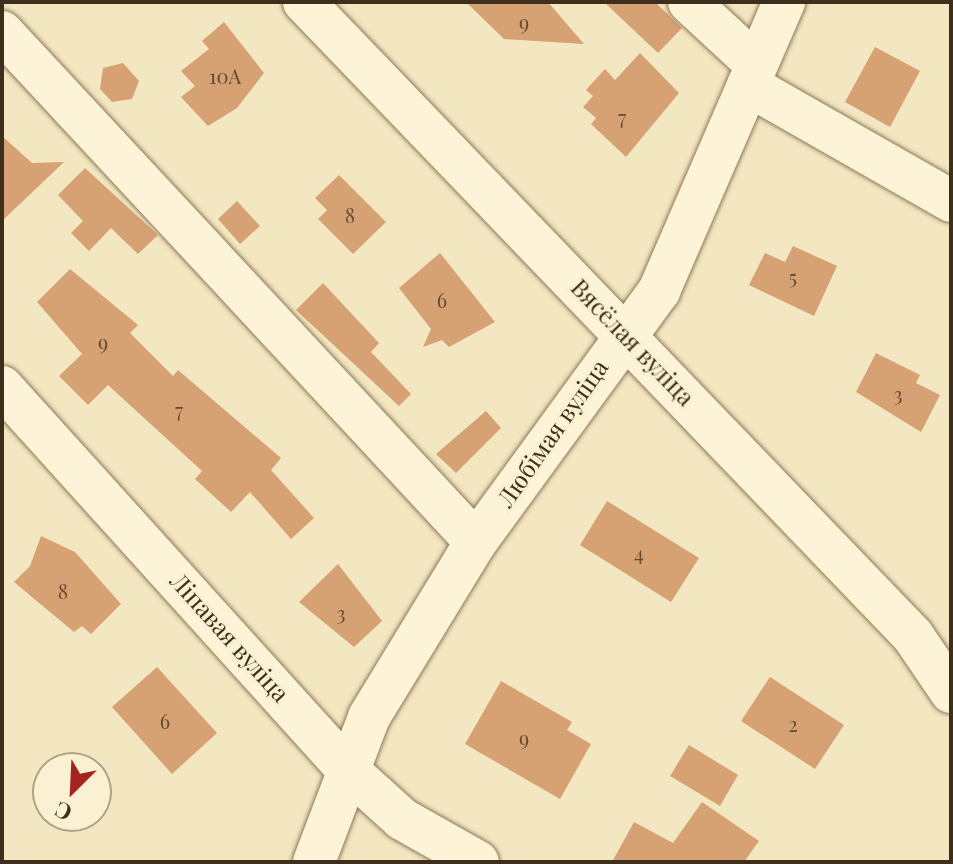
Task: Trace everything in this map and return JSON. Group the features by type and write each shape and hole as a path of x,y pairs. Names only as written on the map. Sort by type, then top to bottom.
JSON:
{"street":[{"name":"Вясёлая вуліца","path":"304,2 624,331 913,636 951,692"},
{"path":"689,2 752,75 951,201"},
{"name":"Любімая вуліца","path":"314,862 369,717 476,542 624,331 659,291 784,2"},
{"path":"2,32 476,542"},
{"name":"Ліпавая вуліца","path":"2,387 348,770 402,819 478,862"}],"building":[{"path":"466,2 548,2 584,44 504,39"},
{"path":"604,2 655,2 682,28 658,53"},
{"path":"224,22 264,73 237,108 208,126 181,97 195,86 181,71 209,49 202,41"},
{"path":"875,47 920,71 890,127 845,102"},
{"path":"640,53 679,93 626,157 591,124 596,118 583,107 593,96 586,90 605,69 615,80"},
{"path":"123,63 139,81 132,99 112,102 100,89 103,68"},
{"path":"2,136 32,163 64,162 2,221"},
{"path":"85,168 158,235 138,254 111,228 89,251 71,233 83,221 58,195"},
{"path":"339,175 386,222 353,254 318,219 327,210 315,198"},
{"path":"237,201 260,226 240,244 218,219"},
{"path":"793,246 837,266 814,316 749,285 765,253 785,262"},
{"path":"440,253 495,322 449,347 442,340 423,347 431,329 399,288"},
{"path":"70,269 138,325 130,333 173,376 178,370 281,458 271,470 314,518 291,539 250,492 231,512 195,479 202,471 108,385 88,405 59,376 82,354 37,302"},
{"path":"323,283 379,343 371,352 411,394 399,406 296,310"},
{"path":"876,353 920,375 916,383 940,395 921,432 856,392"},
{"path":"486,411 501,428 456,473 436,454"},
{"path":"607,501 699,558 671,602 580,545"},
{"path":"41,536 75,552 121,604 91,634 82,626 74,632 14,582 30,566"},
{"path":"338,564 382,621 354,647 299,602"},
{"path":"157,667 217,733 172,774 112,707"},
{"path":"770,677 844,725 815,769 741,721"},
{"path":"501,681 572,722 567,730 591,744 560,799 465,744"},
{"path":"689,745 738,775 720,806 670,776"},
{"path":"702,802 759,841 744,862 612,862 634,822 673,843"}]}
